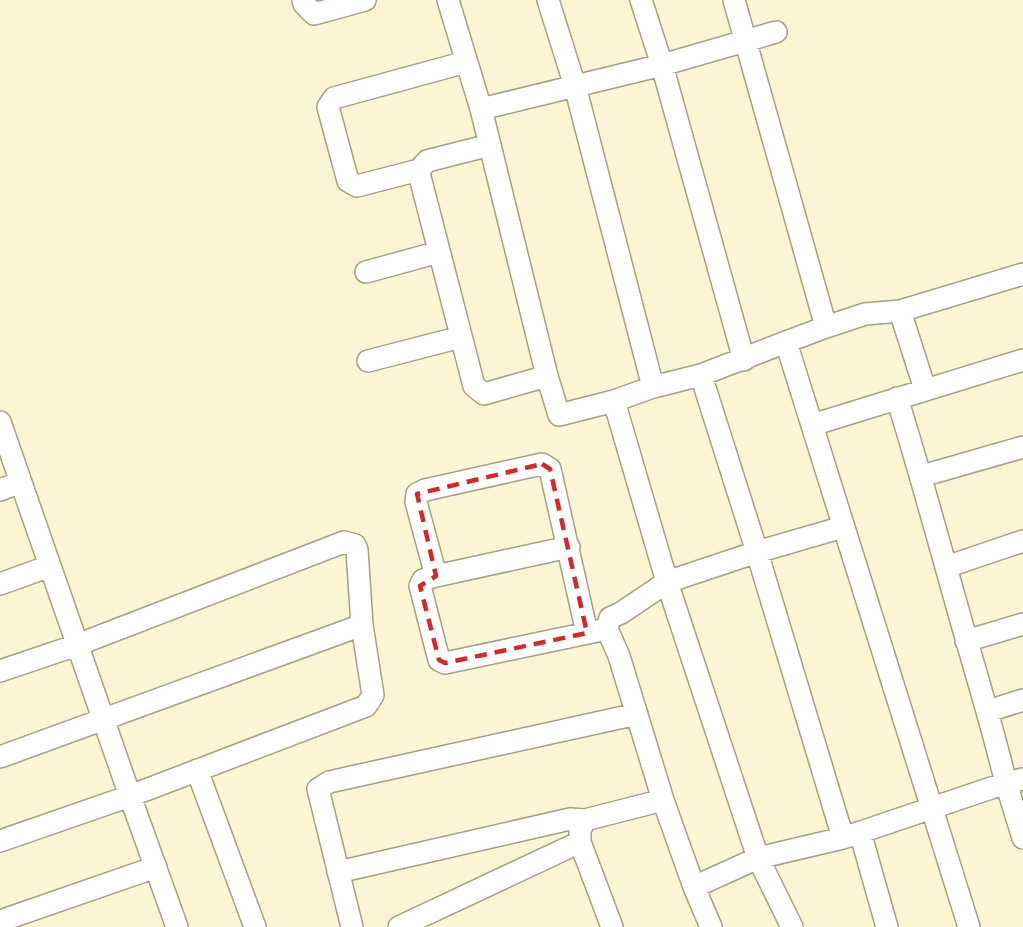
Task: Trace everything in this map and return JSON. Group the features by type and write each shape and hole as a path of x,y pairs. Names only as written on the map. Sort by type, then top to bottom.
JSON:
{"street":[{"path":"303,0 314,14 365,0"},
{"path":"448,0 481,109 547,376 559,415 701,375 865,314 900,311 1023,274"},
{"path":"548,0 575,86 653,387"},
{"path":"641,0 662,65 744,360"},
{"path":"734,0 826,327"},
{"path":"481,109 662,65 776,32"},
{"path":"466,62 334,98 328,107 348,181 357,186 419,170 427,161 490,145"},
{"path":"419,170 474,386 478,391 490,393 547,376"},
{"path":"366,272 439,252"},
{"path":"900,311 925,389"},
{"path":"368,361 461,337"},
{"path":"786,342 969,927"},
{"path":"812,425 1023,360"},
{"path":"701,375 757,552 852,835 887,927"},
{"path":"897,398 922,476 966,641 988,711 1015,781 1023,838"},
{"path":"614,401 668,582 758,858 792,927"},
{"path":"0,422 177,927"},
{"path":"922,476 1023,447"},
{"path":"436,576 416,502 417,494 425,490 542,464 550,469 569,547 597,631 619,656 663,800 711,927"},
{"path":"0,490 21,482"},
{"path":"569,547 423,580 420,586 439,660 445,663 597,631 610,618 668,582 757,552 843,528"},
{"path":"0,672 78,645 345,542 355,545 357,550 362,625 373,695 366,706 130,796 0,841"},
{"path":"946,567 1023,542"},
{"path":"0,584 50,566"},
{"path":"966,641 1023,624"},
{"path":"0,757 362,625"},
{"path":"988,711 1023,700"},
{"path":"352,927 318,789 329,782 637,714"},
{"path":"197,770 255,927"},
{"path":"694,887 758,858 852,835 1015,781"},
{"path":"338,872 570,819 585,820 663,800"},
{"path":"585,820 580,830 580,842 608,926"},
{"path":"399,927 580,842"},
{"path":"0,921 156,867"}],"highlighted area":[{"path":"542,464 550,469 587,633 445,663 439,660 420,586 436,576 417,494"}]}
